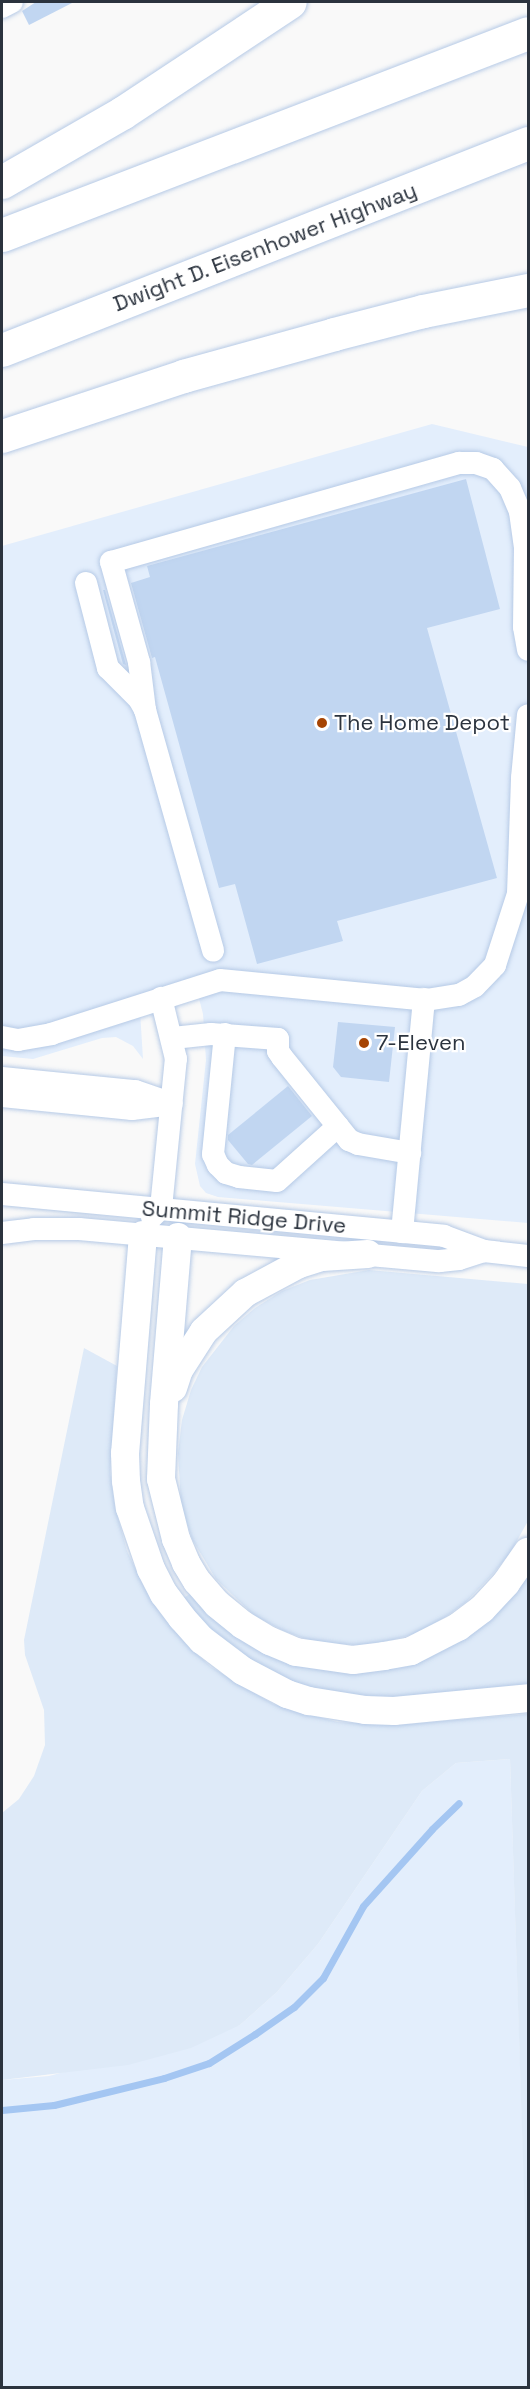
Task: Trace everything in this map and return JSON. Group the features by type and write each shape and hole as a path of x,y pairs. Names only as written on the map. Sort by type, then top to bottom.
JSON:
{"highway":[{"path":"2,182 122,113 291,2"},
{"path":"2,235 528,33"},
{"name":"Dwight D. Eisenhower Highway","path":"2,350 528,143"},
{"path":"2,436 183,376 334,334 423,311 528,290"}],"main road":[{"path":"143,1235 125,1453 126,1481 130,1509 150,1569 164,1594 182,1618 202,1640 243,1671 287,1694 309,1701 365,1710 394,1711 528,1698"},
{"path":"178,1237 161,1446 161,1479 176,1539 197,1581 218,1604 243,1625 296,1652 353,1660 411,1651 436,1640 482,1609 528,1552"},
{"path":"161,1446 171,1394 179,1370 204,1331 223,1312 245,1293 299,1264 322,1257 368,1254"}],"street":[{"path":"2,7 12,2"},
{"path":"213,951 145,710 139,662 111,562 459,463 476,463 493,469 510,488 520,512 525,546 524,627 528,650"},
{"path":"86,583 108,668 139,699 145,710"},
{"path":"2,1037 18,1040 51,1034 208,982 231,980 424,999 459,995 475,986 495,965 501,951 520,878 522,778 528,715"},
{"path":"143,1235 150,1218 161,1208 176,1059 173,1038 161,998"},
{"path":"402,1232 424,999"},
{"path":"173,1038 225,1034 278,1039 278,1051 282,1057 349,1140 358,1144 410,1153"},
{"path":"225,1034 213,1154 218,1166 226,1173 246,1178 277,1181 338,1126"},
{"path":"2,1078 135,1091 172,1104"},
{"path":"2,1096 132,1109 172,1104"},
{"name":"Summit Ridge Drive","path":"2,1194 444,1236 484,1251 528,1256"},
{"path":"161,1208 173,1222 178,1237"},
{"name":"Summit Ridge Drive","path":"2,1233 58,1228 440,1261 459,1259 484,1251"}],"shaded area":[{"path":"432,424 528,447 528,1223 218,1197 206,1193 200,1186 195,1164 206,1060 203,1014 194,979 139,995 143,1059 133,1046 116,1037 102,1038 33,1059 2,1056 2,546"},
{"path":"369,1270 528,1284 528,1521 510,1553 492,1575 466,1602 444,1618 417,1633 392,1640 362,1645 336,1644 309,1640 284,1631 255,1616 216,1579 192,1539 181,1504 178,1453 182,1420 191,1390 202,1367 234,1326 255,1308 282,1291 310,1280"},
{"path":"84,1348 117,1366 110,1472 115,1507 127,1551 142,1583 161,1614 186,1644 211,1667 273,1704 337,1722 395,1725 528,1714 528,2316 510,1759 456,1763 422,1791 318,1944 277,1992 240,2025 191,2048 128,2065 2,2080 2,1813 19,1799 34,1776 45,1745 44,1710 25,1655 24,1640"},
{"path":"528,1566 528,1688 409,1699 312,1691 226,1647 182,1599 195,1591 208,1606 381,1667"},
{"path":"510,1759 528,2298 528,2387 2,2388 2,2080 49,2076 240,2025 277,1992 318,1944 422,1791 456,1763"}],"building":[{"path":"36,2 74,2 29,25 22,11"},
{"name":"The Home Depot","path":"466,479 500,609 427,628 497,878 337,921 343,941 257,964 235,884 219,888 155,657 152,658 131,583 150,577 147,566"},
{"path":"103,590 105,590 126,665 123,664"},
{"name":"7-Eleven","path":"338,1022 395,1027 389,1082 341,1077 333,1067"},
{"path":"288,1086 312,1116 252,1165 248,1164 228,1140 228,1135"}],"waterway":[{"path":"2,2110 54,2105 164,2078 209,2063 255,2034 294,2007 323,1978 363,1906 432,1829 459,1803"}],"place":[{"name":"The Home Depot","path":"322,723"},
{"name":"7-Eleven","path":"364,1043"}]}
